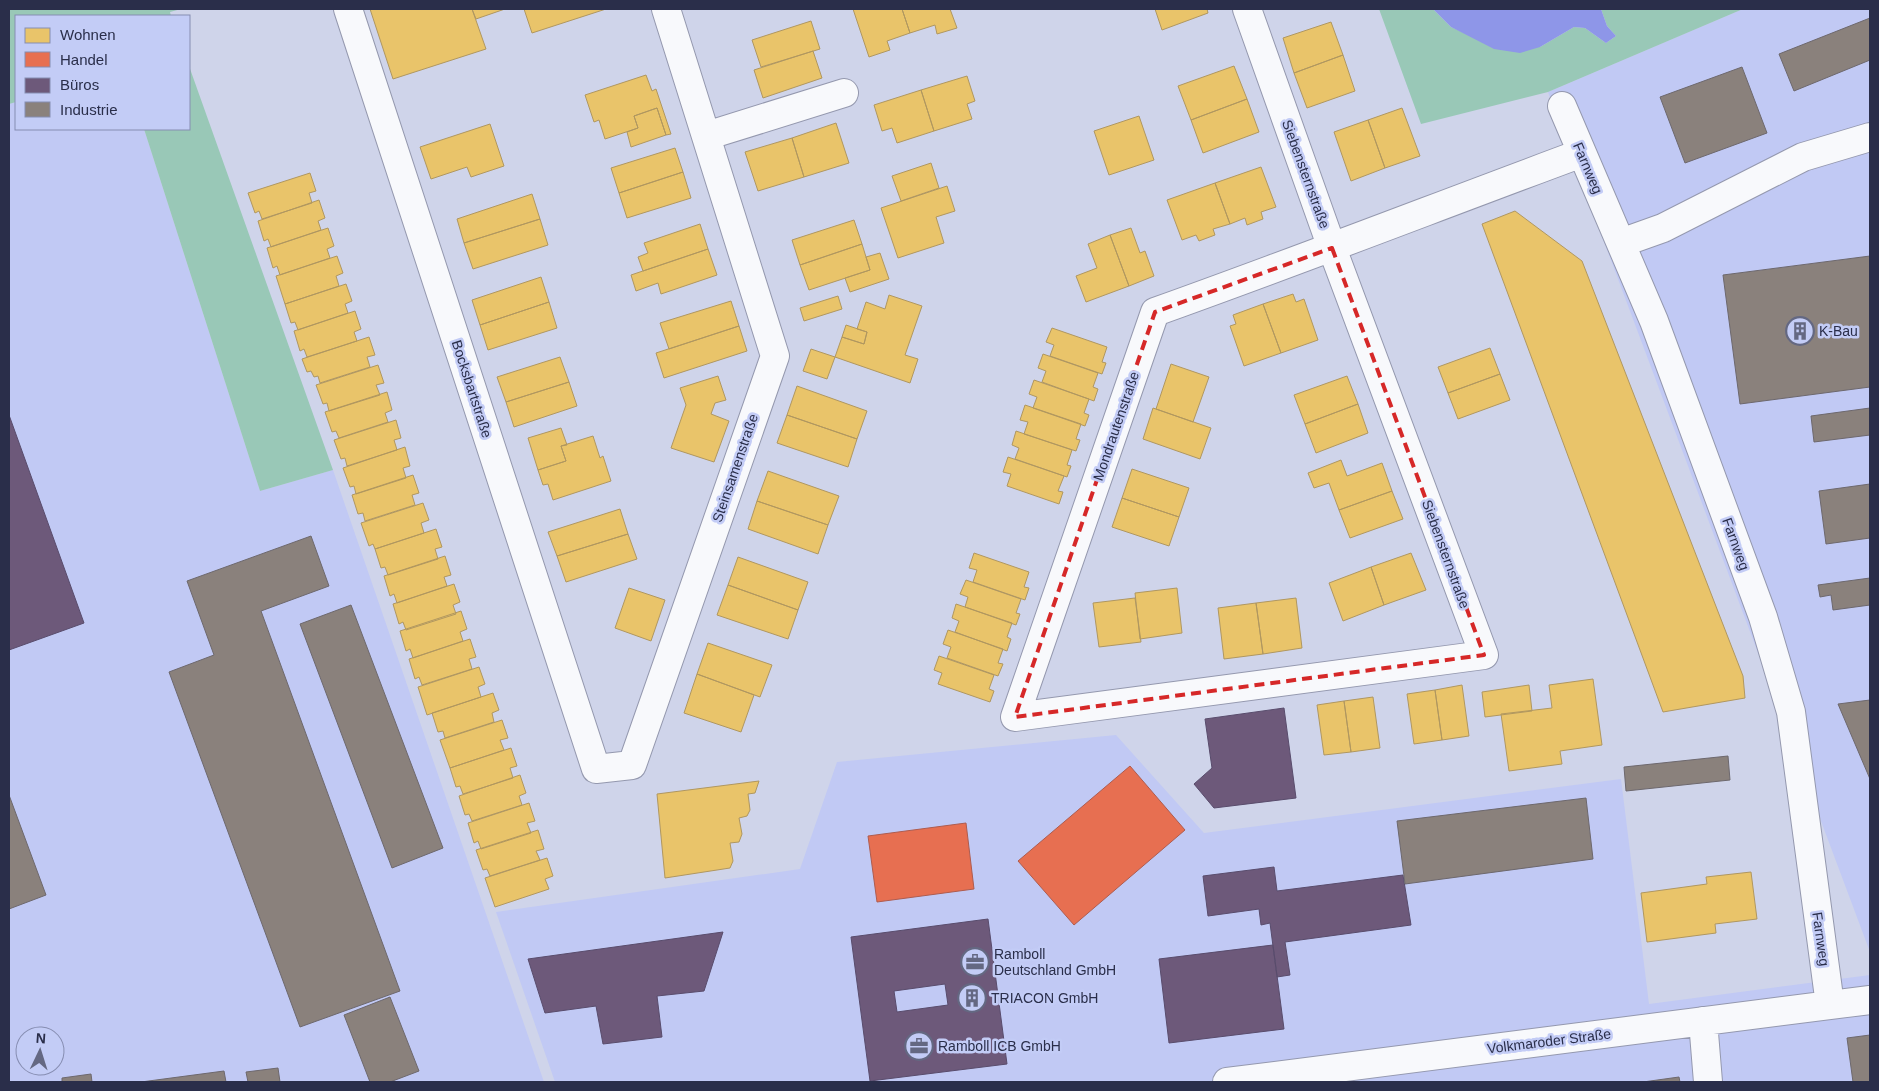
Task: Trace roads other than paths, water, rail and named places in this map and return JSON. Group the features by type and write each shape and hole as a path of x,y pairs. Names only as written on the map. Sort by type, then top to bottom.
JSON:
{"street":[{"name":"Bocksbartstraße","path":"348,9 596,769"},
{"name":"Steinsamenstraße","path":"596,769 632,765 775,356 666,9"},
{"name":"Siebensternstraße","path":"1015,718 1484,655 1332,248 1247,9"},
{"path":"706,136 844,94"},
{"name":"Farnweg","path":"1562,106 1654,320 1763,617 1791,712 1830,1005"},
{"path":"1621,243 1663,228 1803,157 1870,137"},
{"path":"1332,248 1371,231 1582,153"},
{"name":"Mondrautenstraße","path":"1015,718 1155,312 1332,248"},
{"name":"Volkmaroder Straße","path":"1227,1082 1870,1000"},
{"path":"1703,1021 1708,1082"}],"water":[{"path":"1433,9 1601,9 1607,26 1616,36 1606,43 1585,28 1574,27 1540,47 1520,53 1494,49 1451,27"}],"place":[{"name":"K-Bau","path":"1800,331"},
{"name":"Ramboll Deutschland GmbH","path":"975,962"},
{"name":"TRIACON GmbH","path":"972,998"},
{"name":"Ramboll ICB GmbH","path":"919,1046"}]}
